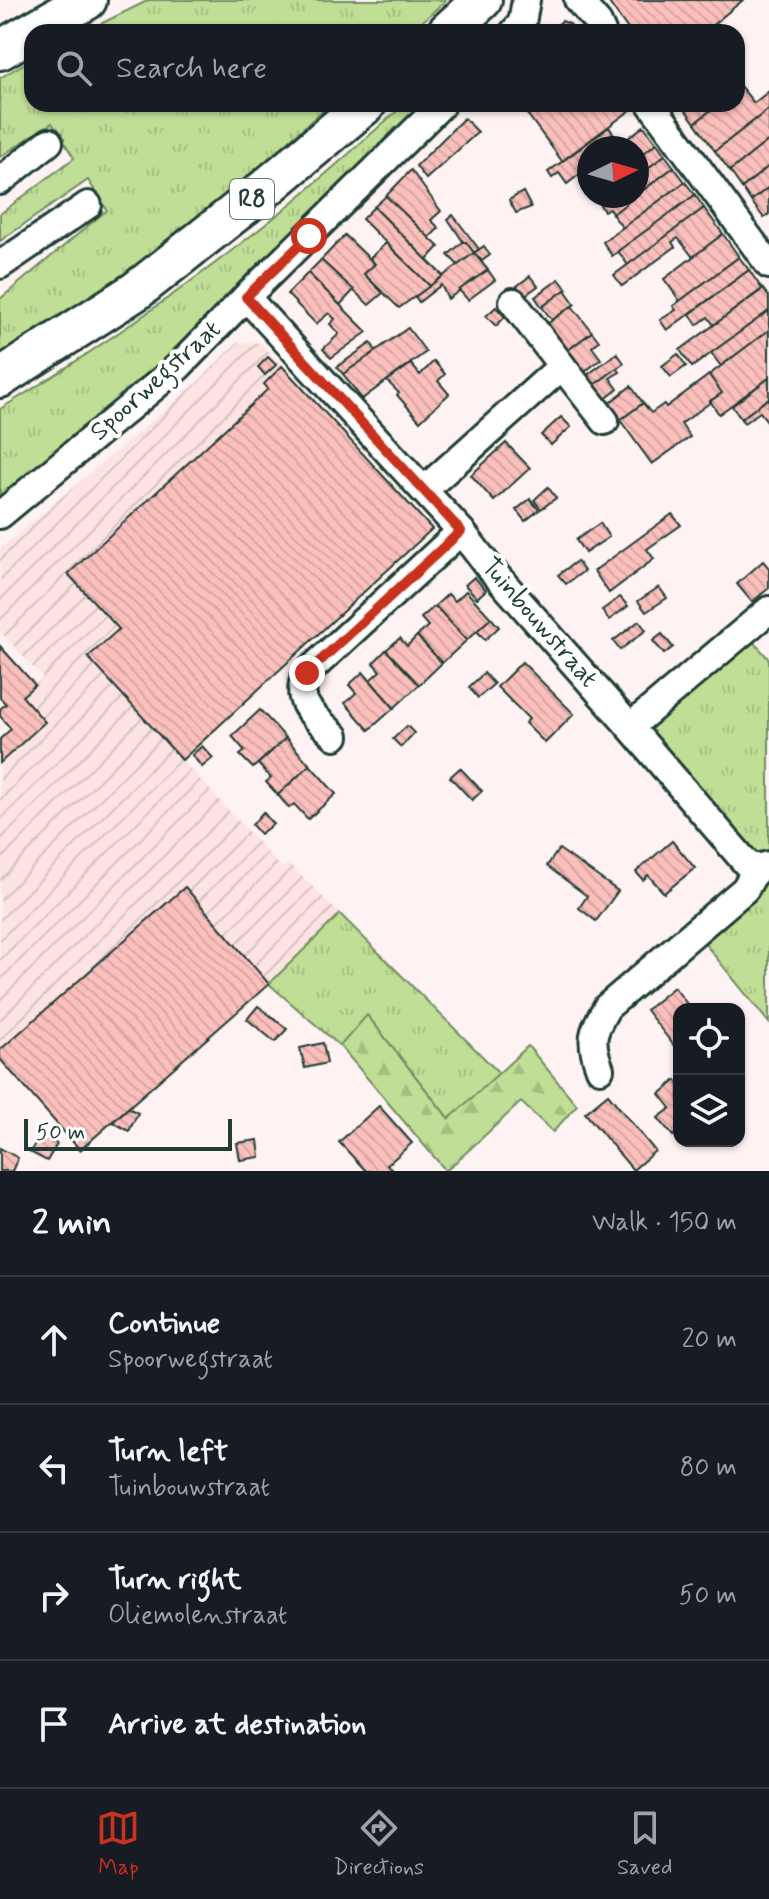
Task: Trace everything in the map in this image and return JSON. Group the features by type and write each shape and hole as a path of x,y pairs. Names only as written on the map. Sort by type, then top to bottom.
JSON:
{"highway":[{"path":"45,24 87,0"},
{"path":"456,24 482,0"},
{"path":"0,50 24,36"},
{"name":"R8","path":"0,378 136,291 356,112"}],"street":[{"path":"521,24 526,0"},
{"path":"578,0 598,24"},
{"name":"Spoorwegstraat","path":"0,515 178,367 434,112"},
{"path":"657,112 769,265"},
{"path":"0,181 49,142"},
{"path":"0,265 88,205"},
{"name":"Tuinbouwstraat","path":"246,297 461,531 747,864 763,867"},
{"path":"513,302 605,421"},
{"path":"424,490 562,366"},
{"path":"335,736 303,702 301,688 307,673 461,531"},
{"path":"630,727 769,610"},
{"path":"600,1069 592,1048 596,1027 607,1007 745,889 763,867"}],"shaded area":[{"path":"238,342 261,343 432,529 183,761 282,868 288,863 340,914 269,984 80,1150 0,1059 0,763 22,696 43,678 0,631 0,549 196,384"}],"green space":[{"path":"149,0 446,0 420,24 100,24"},
{"path":"24,64 24,112 321,112 211,210 110,284 0,356 0,299 107,210 88,180 0,241 0,214 74,158 52,123 0,157 0,78"},
{"path":"396,112 415,112 143,380 0,497 0,409 136,321 284,210"},
{"path":"749,637 769,659 769,854 754,859 639,730"},
{"path":"769,876 769,1023 702,940"},
{"path":"340,914 499,1073 450,1120 368,1016 340,1046 269,984"},
{"path":"367,1015 449,1119 528,1046 577,1105 553,1132 521,1102 446,1171 340,1046"}],"building":[{"path":"607,0 743,0 714,24 624,24"},
{"path":"769,91 769,109 715,151 695,123 708,112 745,112 745,92 754,103"},
{"path":"769,109 769,140 730,171 715,151"},
{"path":"532,112 628,112 596,136 577,136 577,150 562,161 528,115"},
{"path":"687,112 708,112 695,123"},
{"path":"464,118 478,132 426,179 416,166"},
{"path":"644,126 657,143 649,149 649,136 631,136"},
{"path":"609,127 615,136 597,136"},
{"path":"769,140 769,166 742,188 730,171"},
{"path":"657,143 665,155 649,168 649,149"},
{"path":"577,151 577,176 567,184 559,173 552,178 548,172"},
{"path":"665,155 674,167 649,186 649,168"},
{"path":"769,166 769,187 751,201 742,188"},
{"path":"674,167 685,182 623,228 612,214 620,208 649,208 649,186"},
{"path":"411,170 441,211 431,220 439,228 429,238 386,196"},
{"path":"685,182 695,195 612,256 603,242"},
{"path":"769,187 769,214 764,218 751,201"},
{"path":"523,192 531,207 516,213 509,200"},
{"path":"695,195 704,208 628,265 618,251"},
{"path":"386,196 439,247 427,260 374,207"},
{"path":"374,207 443,276 430,286 362,219"},
{"path":"704,208 723,234 693,257 678,238 672,242 675,247 622,286 614,275"},
{"path":"453,215 479,249 474,253 448,219"},
{"path":"723,234 739,257 680,301 664,279"},
{"path":"345,235 375,264 364,274 383,293 369,305 321,260"},
{"path":"463,242 474,253 458,265 448,255"},
{"path":"386,243 430,286 399,308 364,274 375,264 370,258"},
{"path":"484,246 490,255 482,261 474,253"},
{"path":"474,253 488,270 448,299 441,285 419,302 415,297"},
{"path":"739,257 749,270 667,330 660,320 676,310 673,306"},
{"path":"321,260 354,290 340,305 308,273"},
{"path":"488,270 495,280 468,300 459,290"},
{"path":"749,270 762,289 714,325 708,317 697,325 690,314"},
{"path":"308,273 367,332 331,358 323,349 339,334 330,324 335,319 329,313 316,324 287,294"},
{"path":"530,276 538,286 524,296 517,286"},
{"path":"559,279 567,289 542,307 535,297"},
{"path":"763,289 769,297 769,311 692,367 680,350"},
{"path":"565,290 575,304 552,320 542,307"},
{"path":"572,306 592,332 567,351 547,324"},
{"path":"496,307 505,317 496,326 486,316"},
{"path":"769,311 769,330 721,366 711,353"},
{"path":"408,328 426,352 362,399 343,374"},
{"path":"769,330 769,378 719,414 710,401 722,393 709,375"},
{"path":"592,332 599,341 592,347 601,359 583,373 567,351"},
{"path":"371,343 376,351 343,374 337,367"},
{"path":"617,353 624,363 593,386 586,376"},
{"path":"678,354 686,366 671,377 662,366"},
{"path":"268,357 276,365 265,375 258,367"},
{"path":"434,361 445,374 438,381 449,394 420,421 387,381 411,364 420,375"},
{"path":"282,366 432,529 182,760 88,657 119,629 68,574 268,389 264,384"},
{"path":"617,368 620,372 610,378 618,389 604,400 593,386"},
{"path":"709,375 722,393 681,424 690,437 652,464 620,420 643,403 651,413 664,404 666,407"},
{"path":"769,378 769,398 741,419 732,406"},
{"path":"631,386 643,403 620,420 608,404"},
{"path":"769,398 767,421 760,412 744,423 741,419"},
{"path":"561,417 571,427 551,445 541,435"},
{"path":"506,443 530,468 494,501 471,475"},
{"path":"548,487 556,498 541,509 534,500"},
{"path":"530,499 539,510 525,521 516,510"},
{"path":"672,514 681,525 647,549 654,559 609,593 594,571"},
{"path":"600,523 609,537 585,553 576,540"},
{"path":"577,561 584,571 566,584 558,575"},
{"path":"763,561 769,568 769,588 752,602 737,584"},
{"path":"474,577 486,590 477,598 465,585"},
{"path":"659,587 667,598 646,612 638,601"},
{"path":"466,591 491,618 467,640 435,606 448,594 455,601"},
{"path":"620,597 628,606 609,620 602,610"},
{"path":"435,606 467,640 442,663 417,636 428,626 421,618"},
{"path":"491,618 499,627 485,640 477,631"},
{"path":"639,621 646,630 620,650 613,641"},
{"path":"662,634 673,647 664,654 653,641"},
{"path":"417,636 442,663 419,685 386,650 400,638 407,646"},
{"path":"0,646 35,685 22,696 45,722 0,763 0,739 11,729 0,716 0,709 6,704 0,698"},
{"path":"386,650 419,685 394,708 370,680 380,671 373,663"},
{"path":"522,662 574,714 545,743 525,723 529,719 497,687"},
{"path":"363,672 394,708 369,730 345,703 356,693 349,685"},
{"path":"484,673 494,684 478,698 469,687"},
{"path":"260,710 286,738 253,768 240,755 245,751 232,736"},
{"path":"407,726 414,733 401,747 393,739"},
{"path":"286,738 310,765 278,795 266,782 271,778 258,764"},
{"path":"202,746 213,758 202,767 192,755"},
{"path":"310,765 336,794 308,819 294,804 289,808 278,795"},
{"path":"460,768 482,791 472,800 450,777"},
{"path":"263,812 273,824 260,834 252,825"},
{"path":"672,841 695,868 664,893 648,875 643,880 636,872"},
{"path":"559,849 618,891 596,921 579,908 587,896 547,866"},
{"path":"185,887 269,984 80,1150 0,1059 0,1050"},
{"path":"674,987 686,1003 673,1003 673,1044 646,1010"},
{"path":"258,1006 287,1029 275,1042 247,1019"},
{"path":"323,1043 327,1063 305,1068 300,1048"},
{"path":"673,1083 673,1136 658,1118 671,1108 660,1094"},
{"path":"608,1094 655,1151 633,1170 585,1113"},
{"path":"379,1106 412,1143 387,1165 391,1168 387,1171 366,1171 339,1142"},
{"path":"128,1108 138,1113 129,1131 113,1122"},
{"path":"41,1134 57,1144 47,1161 30,1152"},
{"path":"258,1140 260,1157 240,1160 237,1143"},
{"path":"0,1148 18,1158 12,1171 0,1171"}],"route":[{"path":"307,673 461,531 246,297 309,236"}]}
